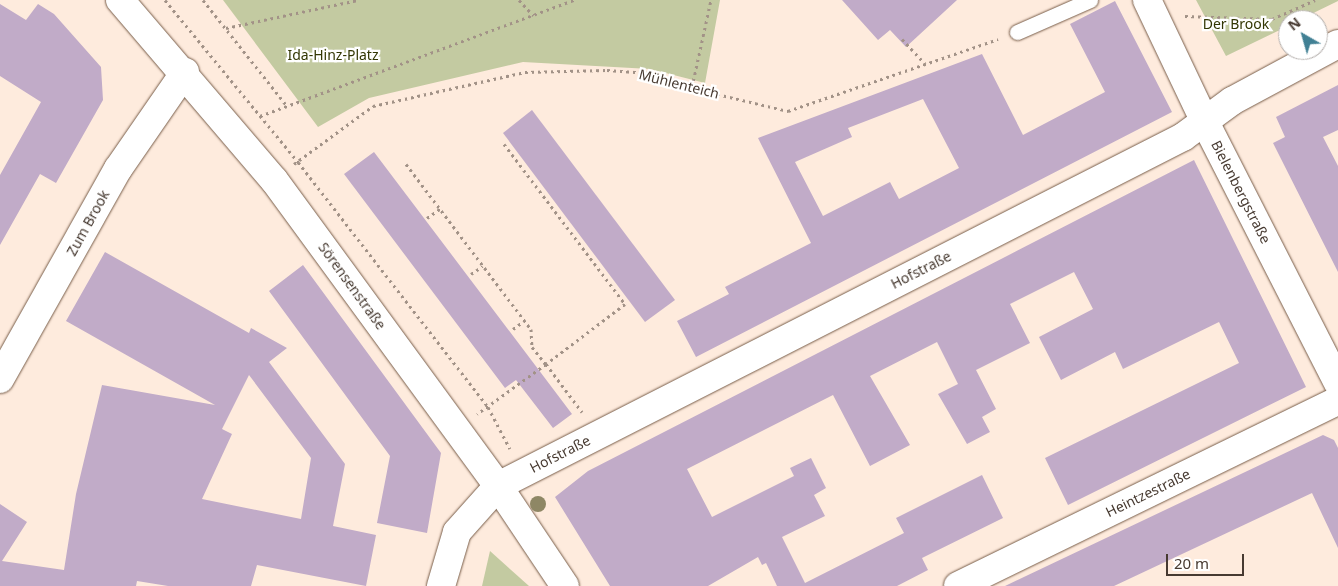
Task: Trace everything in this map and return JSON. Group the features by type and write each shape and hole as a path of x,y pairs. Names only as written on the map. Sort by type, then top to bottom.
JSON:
{"street":[{"name":"Sörensenstraße","path":"120,0 186,72 274,180 498,486 565,586"},
{"name":"Bielenbergstraße","path":"1151,8 1204,120 1338,383"},
{"name":"Hofstraße","path":"498,486 1183,136 1232,100 1338,44"},
{"name":"Zum Brook","path":"0,379 118,169 186,72"},
{"name":"Heintzestraße","path":"958,586 1338,400"},
{"path":"441,586 457,532 498,486"}],"lane":[{"path":"1017,32 1090,0"}],"path":[{"path":"165,0 298,162 488,407 523,474"},
{"path":"203,0 288,106"},
{"path":"226,28 358,0"},
{"path":"519,0 532,15"},
{"path":"237,134 260,116 574,0"},
{"path":"692,88 711,0"},
{"path":"1151,8 1272,19 1315,0"},
{"name":"Mühlenteich","path":"274,180 373,106 525,72 607,70 648,73 692,88 788,111 1017,32"},
{"path":"902,39 925,64"},
{"path":"457,429 625,304 504,144"},
{"path":"406,164 531,329 532,347 600,434"},
{"path":"427,218 440,209"},
{"path":"471,274 483,266"},
{"path":"513,329 524,321"}],"green space":[{"name":"Ida-Hinz-Platz","path":"223,0 720,0 705,83 650,69 523,62 369,98 318,127"},
{"name":"Der Brook","path":"1196,0 1338,0 1320,10 1278,10 1278,31 1226,56"},
{"path":"490,551 529,586 482,586"}],"building":[{"path":"842,0 957,0 906,47 890,30 878,40"},
{"path":"1115,1 1172,112 696,357 677,321 729,294 725,287 811,243 758,138 982,54 1023,135 1105,92 1070,24","holes":["923,99 959,168 899,199 890,182 823,216 795,162 852,137 848,128"]},
{"path":"0,4 26,20 38,4 54,14 101,67 103,100 56,183 40,174 0,245 0,175 41,102 0,76"},
{"path":"1338,85 1338,130 1323,137 1338,166 1338,272 1273,143 1285,137 1276,117"},
{"path":"532,110 675,300 645,322 503,133"},
{"path":"374,152 572,414 553,428 516,380 505,388 344,174"},
{"path":"1194,160 1306,387 1068,505 1045,458 1239,363 1219,322 1123,369 1115,352 1061,380 1039,337 1093,309 1074,272 1010,304 1030,343 976,370 996,409 982,417 990,432 967,444 938,394 958,384 937,342 870,376 910,445 870,466 833,395 687,469 712,517 794,476 790,468 811,458 826,488 814,495 825,516 782,537 805,583 904,533 896,518 982,475 1003,518 922,558 928,570 897,586 777,586 766,563 762,565 758,557 708,586 610,586 555,497 588,471"},
{"path":"105,252 249,333 251,328 287,348 269,362 345,464 333,526 376,535 366,586 257,565 251,586 168,586 137,581 136,586 0,586 0,504 27,522 2,561 64,570 76,494 102,385 215,405 66,321","holes":["249,375 311,458 301,519 202,499 232,434 222,429"]},
{"path":"303,265 441,453 427,533 377,523 390,456 269,291"},
{"path":"1323,435 1334,440 1338,448 1338,548 1312,493 1114,586 1005,586"}]}
